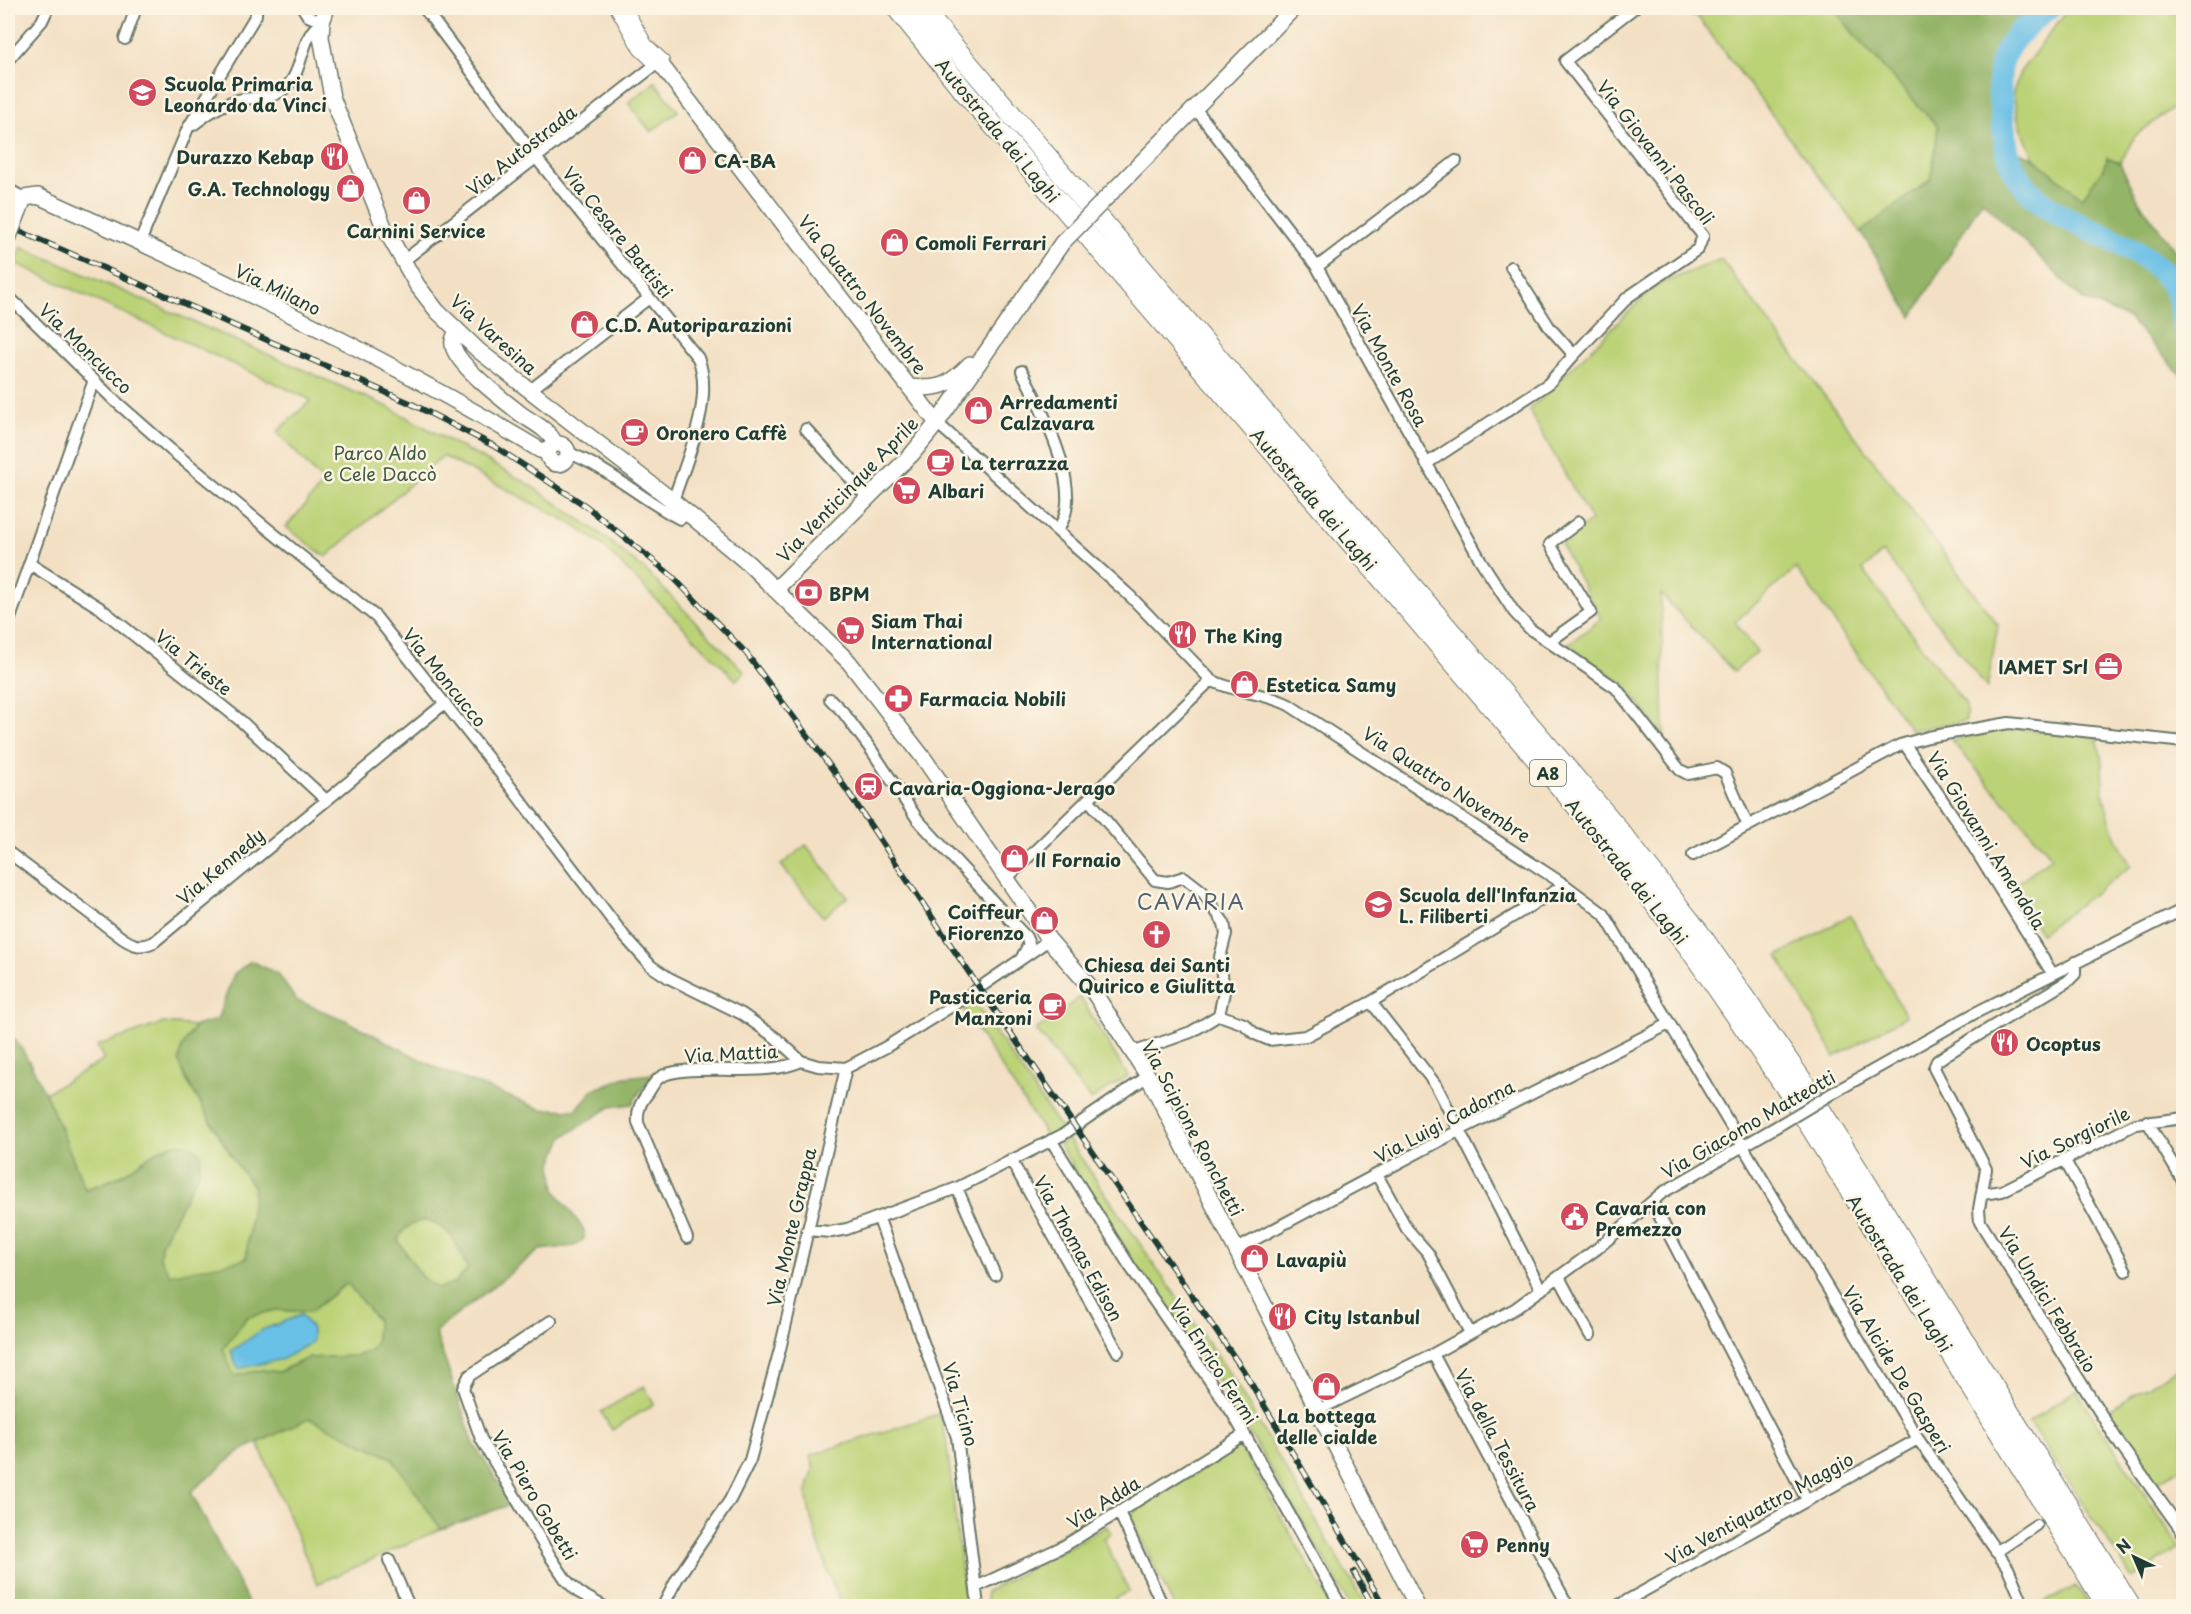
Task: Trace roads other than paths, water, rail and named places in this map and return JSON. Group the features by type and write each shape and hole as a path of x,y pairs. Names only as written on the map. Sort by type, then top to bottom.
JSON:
{"highway":[{"path":"621,8 643,47 659,62"},
{"path":"627,8 652,39 659,62"},
{"path":"886,8 964,91"},
{"name":"Autostrada dei Laghi","path":"897,8 964,91 1598,831 1688,946 1791,1095 2107,1606"},
{"name":"Autostrada dei Laghi","path":"921,8 1613,823 1700,934 1805,1085 2130,1606"}],"main road":[{"path":"1195,108 1294,8"},
{"name":"Via Varesina","path":"325,15 322,46 335,106 384,227 417,285 457,331 529,391 673,501"},
{"name":"Via Quattro Novembre","path":"659,62 937,423"},
{"name":"Via Venticinque Aprile","path":"776,590 912,454 937,423 1062,243 1195,108"},
{"name":"Via Milano","path":"22,205 38,196 140,242 453,397 540,450 564,445 569,453"},
{"path":"8,239 22,205"},
{"name":"Via Milano","path":"457,331 453,340 454,350 466,364 519,412 552,436 552,448"},
{"path":"909,387 929,389 945,386 995,339"},
{"name":"Via Scipione Ronchetti","path":"673,501 776,590 849,662 925,760 1049,940 1092,988 1148,1076 1316,1411 1417,1606"}],"street":[{"path":"8,60 42,21 48,8"},
{"path":"125,39 136,8"},
{"path":"140,242 188,128 256,15 256,8"},
{"path":"303,8 308,16 325,15"},
{"name":"Via Cesare Battisti","path":"424,8 537,159 698,358 702,368 702,406 673,501"},
{"name":"Via Giovanni Pascoli","path":"1426,464 1548,384 1628,297 1698,249 1703,236 1565,61 1634,8"},
{"path":"188,128 225,104 269,97 281,92 292,78 306,38 325,15"},
{"name":"Via Autostrada","path":"402,262 659,62"},
{"name":"Via Monte Rosa","path":"1195,108 1317,267 1426,464 1502,594 1530,629 1616,688 1680,770 1688,774 1717,768 1725,773 1748,826"},
{"path":"1317,267 1456,161"},
{"path":"8,189 22,205"},
{"path":"1511,267 1550,328 1574,355"},
{"name":"Via Moncucco","path":"8,296 94,380 171,450 356,598 376,617 637,952 669,978 742,1014 762,1027 801,1061 818,1066 846,1068"},
{"path":"529,391 649,298"},
{"path":"1023,371 1042,412 1065,475 1066,505 1063,523 1057,530"},
{"path":"8,624 10,608 30,564 94,380"},
{"name":"Via Quattro Novembre","path":"937,423 1130,596 1211,680 1223,686 1269,696 1289,705 1565,885 1604,914 1744,1146"},
{"path":"806,429 868,498"},
{"path":"569,453 603,469 660,509 680,519 689,514"},
{"path":"1549,642 1591,612 1550,544 1579,522"},
{"name":"Via Trieste","path":"30,564 100,608 241,721 326,800"},
{"path":"1008,878 1211,680"},
{"path":"830,699 843,712 872,751 918,820 1026,937 1029,944 1027,952 1016,964"},
{"name":"Via Kennedy","path":"8,852 122,938 139,947 146,946 445,703"},
{"path":"1905,746 1928,737 2009,723 2184,742"},
{"name":"Via Giovanni Amendola","path":"1693,855 1900,746 1905,746 1966,835 2052,973"},
{"path":"1088,799 1155,880 1167,882 1184,877 1192,882 1220,915 1226,934 1220,957 1224,992 1219,1015 1191,1032 1132,1053"},
{"path":"1219,1015 1244,1024 1262,1038 1277,1040 1306,1036 1371,1002 1565,885"},
{"name":"Via Giacomo Matteotti","path":"1316,1411 1433,1354 1516,1308 1598,1248 1652,1202 1831,1094 2052,973 2184,909"},
{"path":"846,1068 886,1047 1016,964 1049,940"},
{"name":"Via Undici Febbraio","path":"2075,962 2075,974 2068,981 1947,1054 1937,1061 1934,1068 1986,1169 1979,1209 1980,1222 2121,1446 2184,1534"},
{"path":"1371,1002 1436,1085 1541,1290"},
{"name":"Via Luigi Cadorna","path":"1235,1250 1458,1131 1670,1024"},
{"name":"Via Mattia","path":"687,1238 638,1123 637,1110 645,1096 660,1077 684,1071 780,1069 801,1061"},
{"name":"Via Monte Grappa","path":"663,1606 677,1579 730,1500 750,1460 846,1068"},
{"path":"807,1230 831,1232 879,1219 957,1188 1072,1129 1148,1076"},
{"name":"Via Sorgiorile","path":"1983,1194 2002,1191 2136,1124 2184,1118"},
{"path":"2148,1121 2184,1182"},
{"name":"Via Enrico Fermi","path":"1050,1140 1129,1265 1233,1414 1341,1606"},
{"name":"Via Alcide De Gasperi","path":"1744,1146 1918,1439 2008,1568 2024,1606"},
{"path":"2064,1159 2126,1271"},
{"name":"Via Thomas Edison","path":"1011,1160 1118,1352"},
{"path":"1377,1175 1404,1226 1428,1253 1470,1333"},
{"path":"957,1188 995,1275"},
{"path":"1652,1202 1807,1500"},
{"name":"Via Ticino","path":"879,1219 957,1437 978,1606"},
{"path":"1558,1277 1590,1335"},
{"name":"Via Piero Gobetti","path":"551,1321 469,1376 463,1388 481,1439 555,1564 578,1592 603,1606"},
{"name":"Via della Tessitura","path":"1433,1354 1568,1606"},
{"name":"Via Adda","path":"976,1587 1064,1546 1243,1435"},
{"name":"Via Ventiquattro Maggio","path":"1617,1606 1918,1439"},
{"path":"1119,1512 1163,1606"},
{"path":"1996,1552 2036,1525"},
{"path":"389,1560 409,1606"}],"water":[{"path":"301,1315 312,1329 312,1342 283,1359 238,1369 231,1351 262,1330"}],"waterway":[{"path":"2048,8 2014,39 2002,61 1999,89 2006,145 2012,164 2021,181 2038,200 2059,214 2129,248 2150,261 2167,277 2179,298 2184,325"}],"railway":[{"path":"8,226 410,403 494,446 586,506 672,576 746,653 838,777 972,977 1243,1370 1384,1606"},
{"path":"1354,1572 1373,1606"}],"place":[{"name":"Scuola Primaria Leonardo da Vinci","path":"143,93"},
{"name":"Durazzo Kebap","path":"335,156"},
{"name":"CA-BA","path":"693,160"},
{"name":"G.A. Technology","path":"351,188"},
{"name":"Carnini Service","path":"416,201"},
{"name":"Comoli Ferrari","path":"894,242"},
{"name":"C.D. Autoriparazioni","path":"584,324"},
{"name":"Arredamenti Calzavara","path":"979,411"},
{"name":"Oronero Caffè","path":"635,432"},
{"name":"La terrazza","path":"940,462"},
{"name":"Albari","path":"907,490"},
{"name":"BPM","path":"808,593"},
{"name":"Siam Thai International","path":"850,630"},
{"name":"The King","path":"1183,635"},
{"name":"IAMET Srl","path":"2109,666"},
{"name":"Estetica Samy","path":"1245,684"},
{"name":"Farmacia Nobili","path":"898,698"},
{"name":"Cavaria-Oggiona-Jerago","path":"868,787"},
{"name":"Il Fornaio","path":"1014,859"},
{"name":"Scuola dell'Infanzia L. Filiberti","path":"1378,904"},
{"name":"Coiffeur Fiorenzo","path":"1045,921"},
{"name":"Chiesa dei Santi Quirico e Giulitta","path":"1157,935"},
{"name":"Pasticceria Manzoni","path":"1053,1006"},
{"name":"Ocoptus","path":"2005,1043"},
{"name":"Cavaria con Premezzo","path":"1574,1217"},
{"name":"Lavapiù","path":"1255,1259"},
{"name":"City Istanbul","path":"1283,1316"},
{"name":"La bottega delle cialde","path":"1327,1386"},
{"name":"Penny","path":"1475,1544"}],"district":[{"name":"CAVARIA","path":"1191,901"}],"park label":[{"name":"Parco Aldo e Cele Daccò","path":"380,462"}]}
